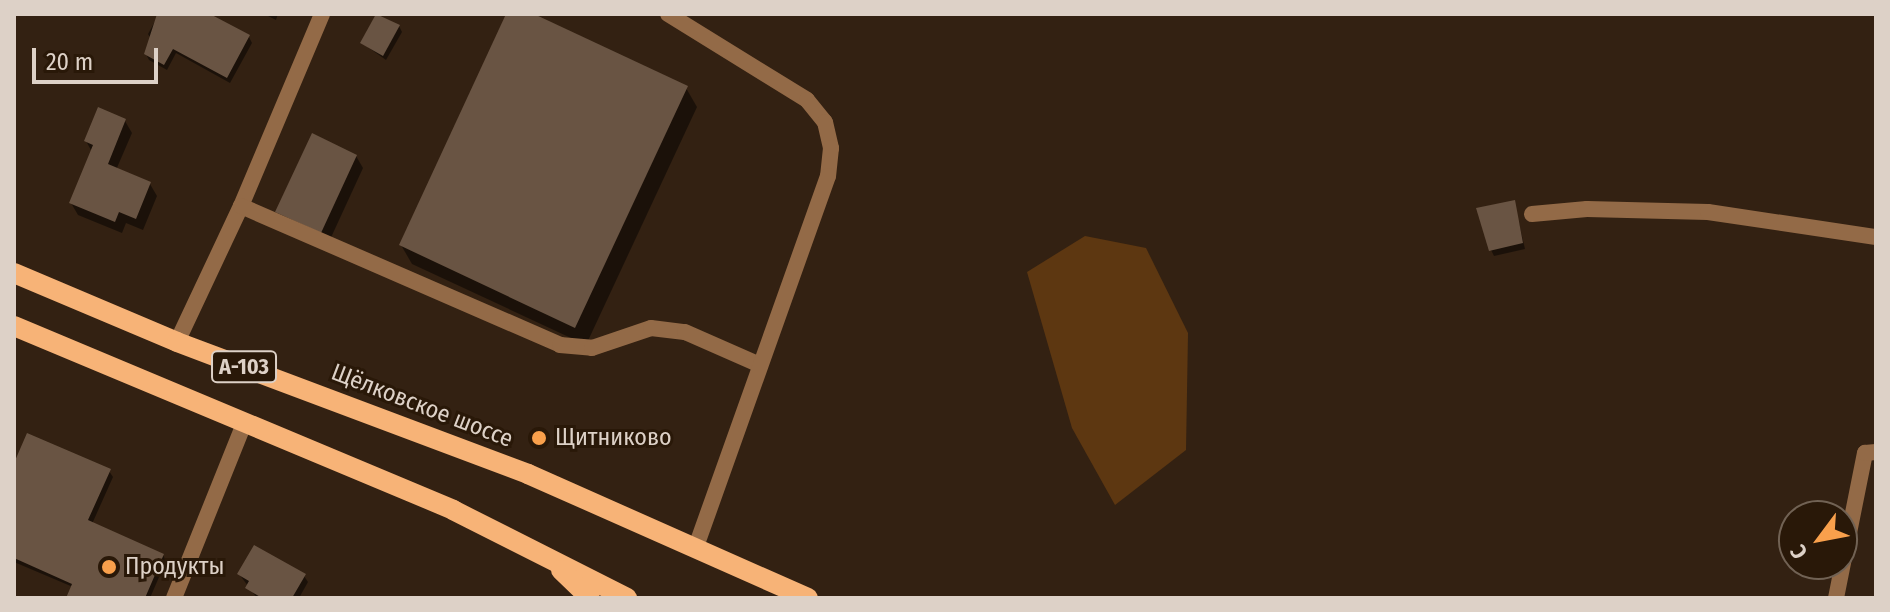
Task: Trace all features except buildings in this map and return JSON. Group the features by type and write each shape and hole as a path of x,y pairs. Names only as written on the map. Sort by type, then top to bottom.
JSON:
{"main road":[{"name":"Щёлковское шоссе","path":"14,273 177,342 515,469 808,598"},
{"name":"А-103","path":"14,326 541,551 627,598"},
{"path":"541,551 590,598"}],"street":[{"path":"177,342 241,206 322,14"},
{"path":"668,14 785,82 825,122 831,148 828,176 696,547"},
{"path":"241,206 560,345 592,348 651,328 685,332 760,365"},
{"path":"1532,214 1587,209 1708,212 1876,237"},
{"path":"174,598 243,426"},
{"path":"1836,598 1865,453 1876,452"}],"shaded area":[{"path":"1085,236 1146,248 1188,333 1186,450 1115,505 1072,428 1027,272"}],"place":[{"name":"Щитниково","path":"539,438"},
{"name":"Продукты","path":"109,567"}]}
